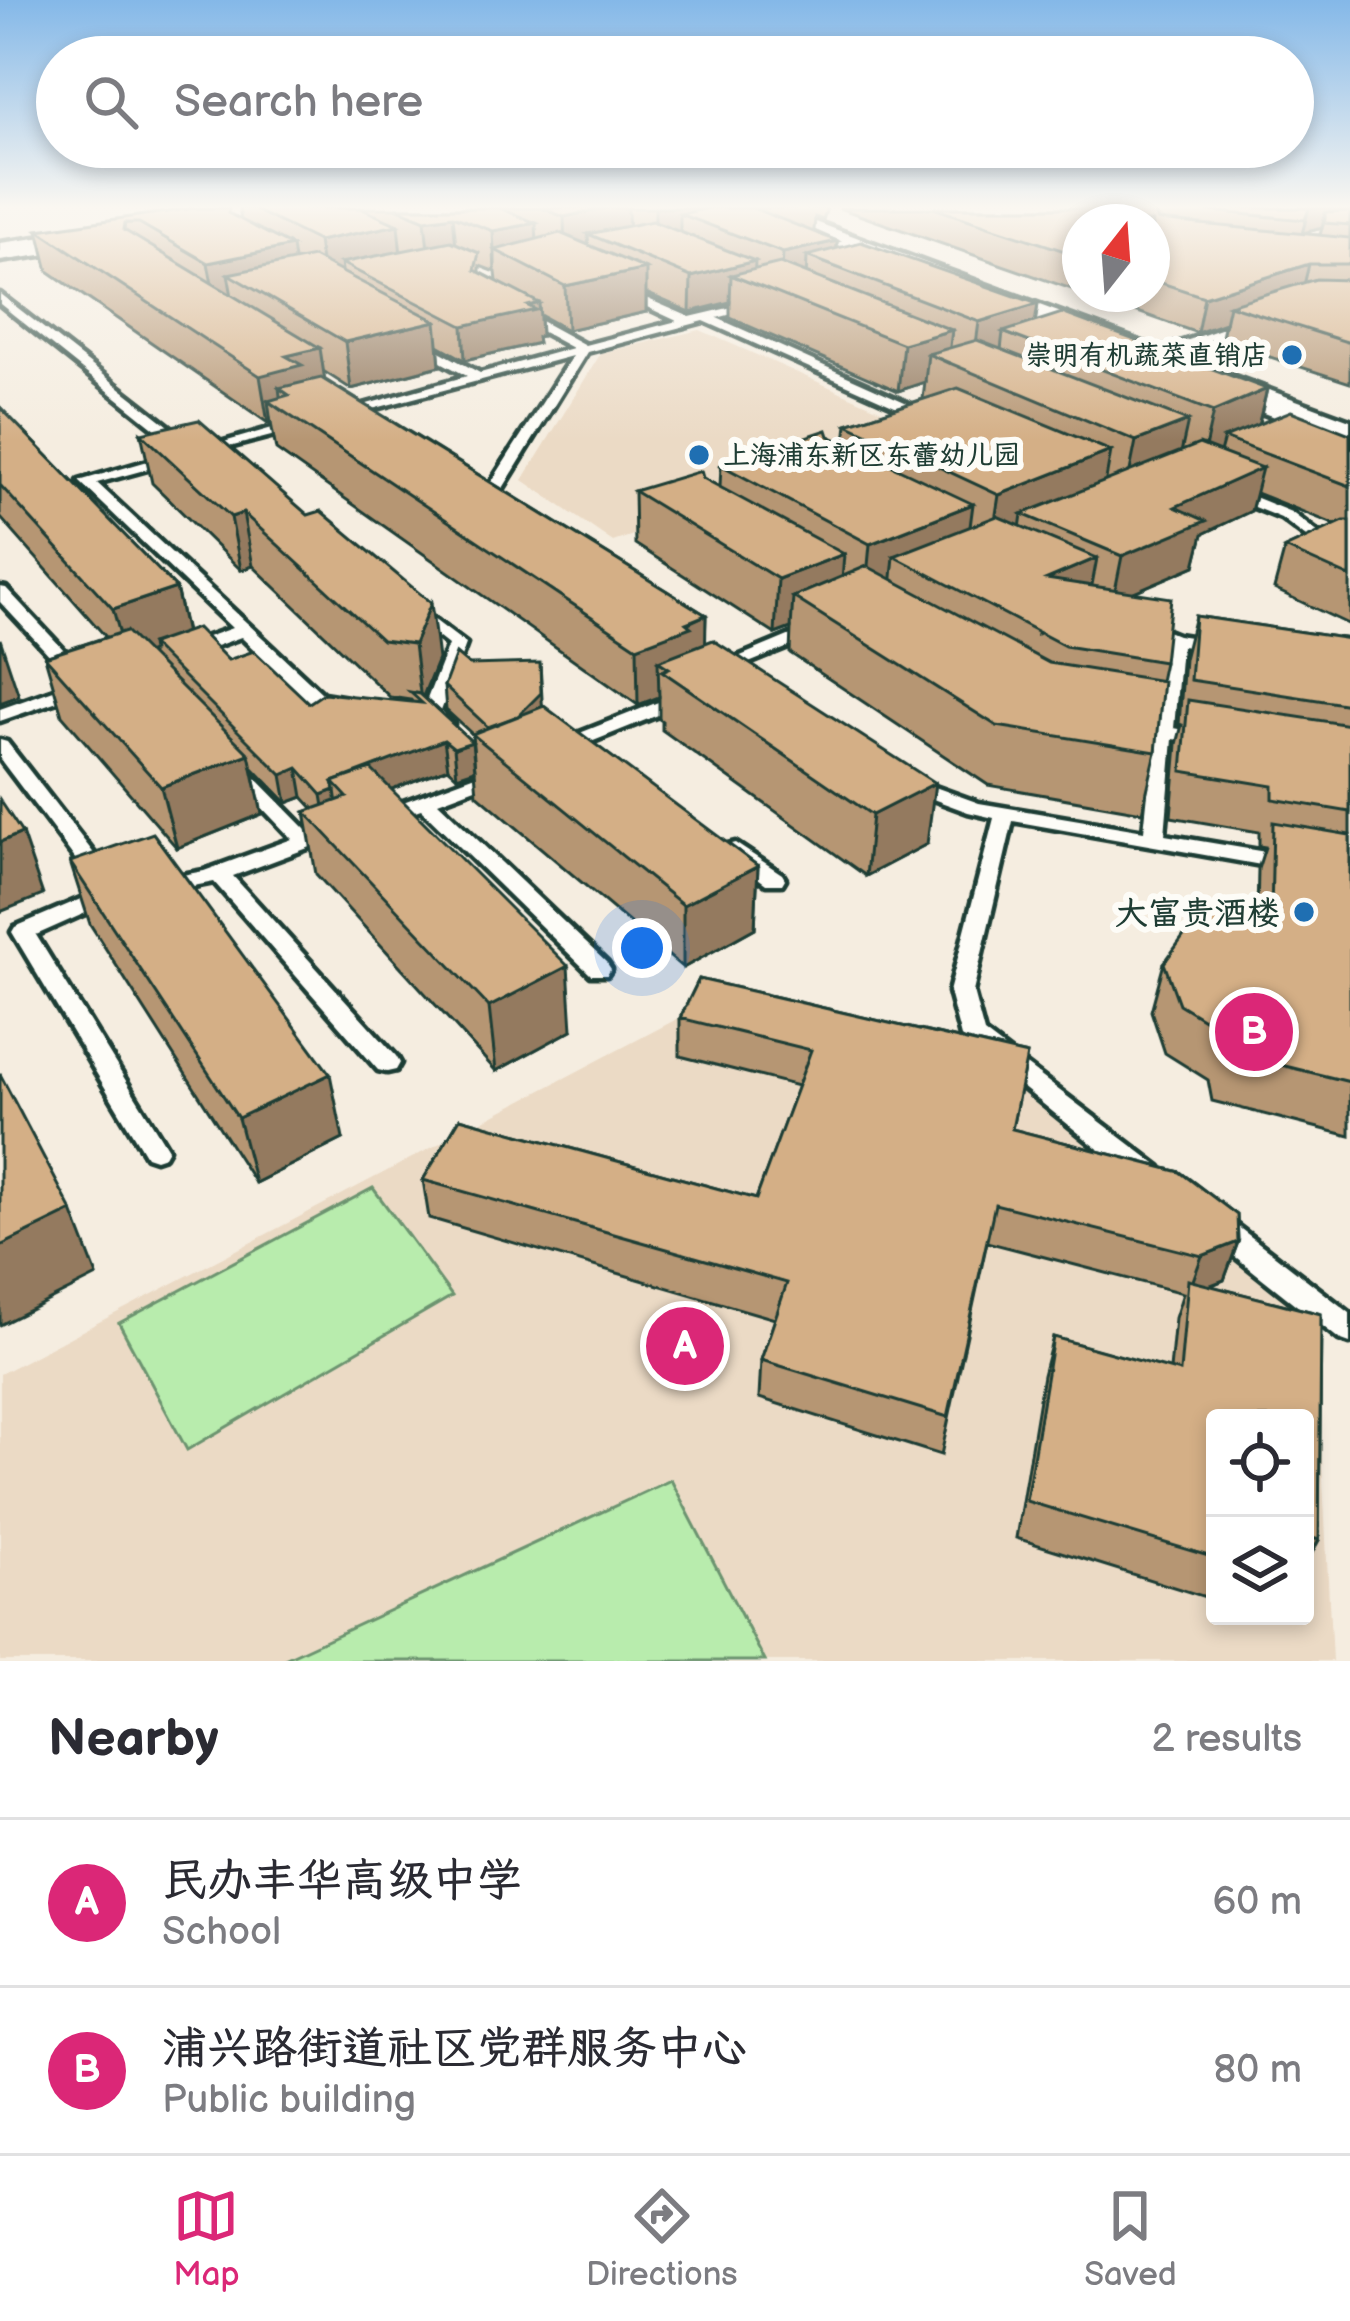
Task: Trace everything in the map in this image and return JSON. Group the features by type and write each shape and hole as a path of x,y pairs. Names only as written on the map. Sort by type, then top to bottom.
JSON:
{"street":[{"path":"943,286 1350,434"},
{"path":"985,286 1350,422"}],"lane":[{"path":"608,286 688,321"},
{"path":"363,704 317,699 86,481 215,447 343,404 362,416 478,377 777,298 757,289"},
{"path":"0,298 194,452"},
{"path":"504,306 583,349"},
{"path":"705,317 937,419"},
{"path":"1162,351 1261,319"},
{"path":"399,334 478,377"},
{"path":"484,506 583,349"},
{"path":"895,401 914,395"},
{"path":"215,447 232,461"},
{"path":"1209,484 1286,515 1340,555"},
{"path":"466,494 502,518"},
{"path":"0,592 95,682 0,715"},
{"path":"405,602 457,644 431,712"},
{"path":"155,1149 23,932 113,894 218,873 426,802 488,766 586,737 724,678 845,618"},
{"path":"1133,622 1173,640 1240,649"},
{"path":"158,660 244,630"},
{"path":"1154,839 1173,640"},
{"path":"710,653 724,678"},
{"path":"408,710 431,712 463,743"},
{"path":"1118,724 1234,743"},
{"path":"586,737 605,752"},
{"path":"0,746 113,894"},
{"path":"229,762 305,840"},
{"path":"898,776 956,802 1005,813 1306,866"},
{"path":"426,802 599,969"},
{"path":"1005,813 961,992 974,1037 1350,1330"},
{"path":"717,836 774,879"},
{"path":"218,873 387,1064"}],"shaded area":[{"name":"上海浦东新区东蕾幼儿园","path":"700,330 929,431 613,542 523,480 601,353"},
{"path":"715,999 1018,1085 1315,1318 1332,1661 0,1661 0,1374"}],"green space":[{"path":"373,1188 452,1296 187,1450 119,1323"},
{"path":"671,1480 765,1661 280,1661"}],"building":[{"path":"122,286 216,286 320,348 286,356 302,365 260,376"},
{"path":"248,286 368,286 436,321 345,342"},
{"path":"385,286 505,286 539,303 528,306 536,310 463,326"},
{"path":"757,286 838,286 952,330 903,344"},
{"path":"884,286 985,286 1038,304 979,322"},
{"path":"1170,286 1170,286 1241,286 1204,297"},
{"path":"1294,286 1350,286 1350,343 1229,305"},
{"path":"1062,313 1267,389 1213,412 1003,332"},
{"path":"977,340 1188,421 1136,441 928,354"},
{"path":"321,378 706,615 686,623 691,627 637,647 268,401 289,395 279,388"},
{"path":"958,388 1111,451 999,495 847,424"},
{"path":"0,407 176,588 113,609 0,485"},
{"path":"1291,411 1350,434 1350,486 1224,438"},
{"path":"199,420 308,515 321,511 431,603 414,644 382,640 243,513 231,517 141,433"},
{"path":"827,430 829,436 973,504 870,544 721,465"},
{"path":"1199,444 1262,468 1175,507 1206,521 1122,556 1022,514"},
{"path":"701,471 703,478 844,554 778,579 634,491"},
{"path":"997,516 1097,558 1047,579 1171,598 1164,662 1065,646 894,556"},
{"path":"1350,521 1350,577 1285,548"},
{"path":"867,566 1049,663 1163,681 1156,752 997,726 793,597"},
{"path":"1195,616 1350,639 1350,705 1190,680"},
{"path":"197,628 228,660 254,651 309,703 324,693 422,703 410,692 420,694 472,742 454,748 444,740 333,782 335,790 322,795 298,768 282,775 151,644"},
{"path":"126,631 249,754 161,787 45,657"},
{"path":"713,640 935,783 872,815 662,671 669,668 658,661"},
{"path":"456,654 469,665 540,663 541,693 518,716 488,727 444,686"},
{"path":"1188,700 1350,725 1350,812 1273,799 1273,786 1182,771"},
{"path":"544,706 758,866 683,905 472,734"},
{"path":"371,769 568,966 489,1007 305,812 347,797 333,782"},
{"path":"0,800 22,833 0,842"},
{"path":"1273,822 1350,835 1350,1082 1228,1052 1223,1031 1179,1004 1164,963 1188,930 1232,909 1271,917"},
{"path":"153,833 330,1074 238,1118 70,862"},
{"path":"699,979 1027,1055 1012,1129 1180,1172 1237,1215 1238,1242 1202,1256 995,1204 948,1417 761,1360 787,1283 423,1180 460,1118 756,1199 811,1050 680,1018"},
{"path":"0,1074 72,1211 0,1246"},
{"path":"1188,1280 1321,1314 1319,1540 1314,1539 1314,1409 1206,1409 1206,1555 1026,1501 1053,1337 1180,1372"}],"place":[{"name":"崇明有机蔬菜直销店","path":"1292,355"},
{"name":"上海浦东新区东蕾幼儿园","path":"699,455"},
{"name":"大富贵酒楼","path":"1304,912"},
{"name":"浦兴路街道社区党群服务中心","path":"1254,1032"},
{"name":"民办丰华高级中学","path":"685,1346"}]}
